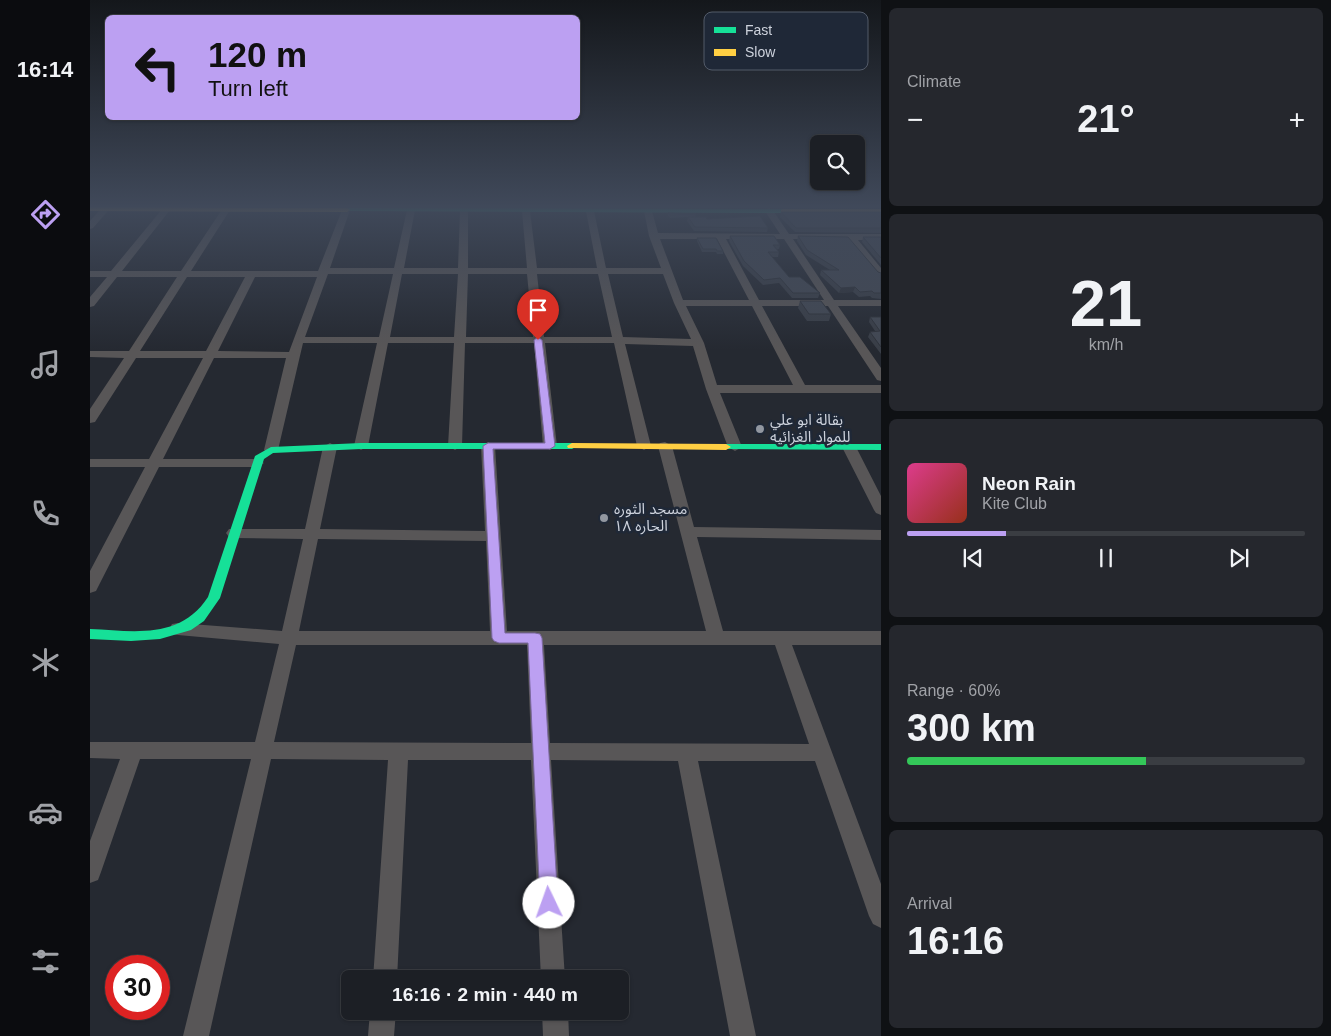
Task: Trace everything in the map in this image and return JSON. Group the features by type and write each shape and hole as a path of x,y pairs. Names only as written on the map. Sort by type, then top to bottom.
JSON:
{"street":[{"path":"90,304 129,253"},
{"path":"90,419 198,253"},
{"path":"271,450 293,355 329,253"},
{"path":"361,446 398,271 399,253"},
{"path":"455,446 463,271 462,253"},
{"path":"530,253 550,446"},
{"path":"598,253 644,446"},
{"path":"660,253 698,343 712,390 734,446"},
{"path":"729,253 801,390"},
{"path":"798,253 881,377"},
{"path":"864,253 881,274"},
{"path":"90,274 667,271"},
{"path":"90,586 252,274"},
{"path":"680,303 881,303"},
{"path":"298,340 618,340 698,343"},
{"path":"90,354 293,355"},
{"path":"712,390 881,390"},
{"path":"196,1036 289,638 330,446"},
{"path":"90,634 152,635 194,623 205,613 214,598 257,463 264,454 271,450 330,446 881,447"},
{"path":"488,446 499,638"},
{"path":"666,446 716,638"},
{"path":"849,447 881,510"},
{"path":"90,463 257,463"},
{"path":"688,532 881,535"},
{"path":"234,533 493,536"},
{"path":"178,629 289,638 881,638"},
{"path":"535,638 553,970"},
{"path":"781,638 881,916"},
{"path":"90,750 823,753"},
{"path":"90,872 133,750"},
{"path":"386,970 399,751"},
{"path":"686,752 743,1036"},
{"path":"382,1036 383,1020"},
{"path":"555,1020 556,1036"}],"building":[{"path":"740,253 769,253 789,277 800,277 820,293 793,293 780,278 764,280 744,261"},
{"path":"812,253 862,253 881,273 881,293 874,293 872,291 860,292 855,287 841,288 821,270 839,270"},
{"path":"800,301 821,301 831,314 809,314"},
{"path":"870,317 881,317 881,347 870,332 880,331"}],"traffic: fast":[{"path":"90,634 146,636 174,632 200,618 214,598 259,458 271,450 361,446 572,446"},
{"path":"726,447 881,447"}],"traffic: slow":[{"path":"572,446 726,447"}],"place":[{"name":"بقالة ابو علي للمواد الغزائيه","path":"760,429"},
{"name":"مسجد الثوره الحاره ١٨","path":"604,518"}],"route":[{"path":"538,340 550,446 488,446 499,638 535,638 549,903"}]}
